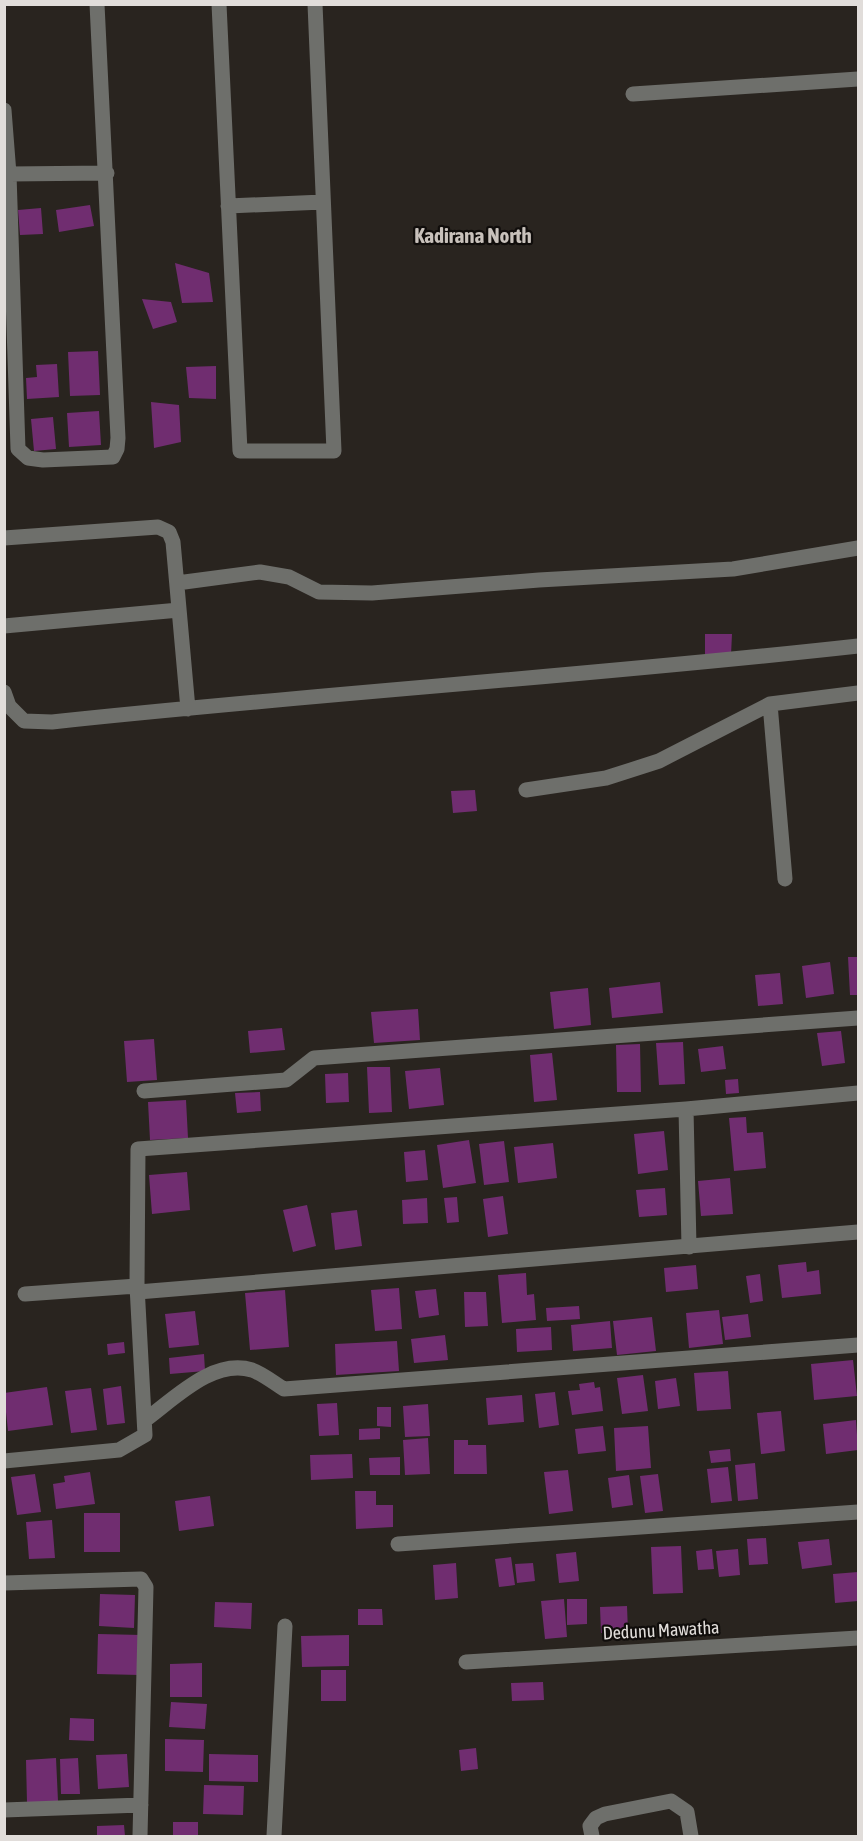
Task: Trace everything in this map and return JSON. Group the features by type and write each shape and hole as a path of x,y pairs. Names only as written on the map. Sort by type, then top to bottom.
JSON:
{"street":[{"path":"4,110 9,174 18,449 28,458 76,460 113,457 117,449 118,438 97,4"},
{"path":"219,4 240,451 334,451 315,4"},
{"path":"633,94 858,79"},
{"path":"9,174 106,173"},
{"path":"228,206 323,202"},
{"path":"4,538 164,528 169,532 174,542 188,709"},
{"path":"177,584 260,572 289,577 319,592 372,593 539,580 733,569 858,548"},
{"path":"4,626 179,610"},
{"path":"4,692 9,706 24,721 52,722 741,659 858,646"},
{"path":"526,790 606,778 659,761 770,704 858,693"},
{"path":"770,704 785,879"},
{"path":"144,1091 286,1080 314,1058 858,1018"},
{"path":"4,1461 119,1450 145,1435 138,1289 138,1149 686,1109 858,1093"},
{"path":"686,1109 689,1247"},
{"path":"25,1294 138,1289 858,1232"},
{"path":"145,1420 194,1382 226,1368 252,1370 284,1389 858,1345"},
{"path":"398,1544 858,1512"},
{"path":"4,1583 141,1579 146,1587 140,1836"},
{"path":"274,1836 285,1626"},
{"name":"Dedunu Mawatha","path":"466,1662 858,1638"},
{"path":"592,1836 590,1826 596,1818 605,1814 671,1801 687,1812 691,1836"},
{"path":"4,1810 141,1805"}],"building":[{"path":"90,205 94,226 59,232 56,210"},
{"path":"41,208 43,234 20,235 18,210"},
{"path":"175,263 209,273 213,302 182,303"},
{"path":"142,299 171,302 177,322 153,329"},
{"path":"98,351 100,395 70,396 68,352"},
{"path":"57,364 59,397 27,399 26,378 37,377 36,365"},
{"path":"216,366 216,399 189,398 186,367"},
{"path":"151,402 179,405 181,442 154,448"},
{"path":"99,411 101,445 69,447 67,413"},
{"path":"53,417 56,449 34,451 31,419"},
{"path":"705,634 732,634 731,655 705,655"},
{"path":"475,790 477,811 453,813 451,791"},
{"path":"848,957 858,957 858,995 850,995"},
{"path":"830,962 834,994 806,998 802,966"},
{"path":"780,973 783,1004 758,1006 755,975"},
{"path":"660,982 663,1013 612,1018 609,988"},
{"path":"588,988 591,1025 554,1029 550,992"},
{"path":"418,1009 420,1040 374,1043 371,1012"},
{"path":"282,1028 285,1050 250,1053 248,1031"},
{"path":"841,1031 845,1063 822,1066 817,1033"},
{"path":"154,1039 157,1080 127,1082 124,1041"},
{"path":"683,1042 685,1084 659,1085 656,1043"},
{"path":"640,1044 641,1092 617,1092 616,1045"},
{"path":"723,1046 726,1069 701,1072 698,1049"},
{"path":"552,1053 557,1100 534,1102 530,1055"},
{"path":"367,1067 390,1067 392,1112 369,1113"},
{"path":"440,1068 444,1105 409,1109 405,1071"},
{"path":"348,1073 349,1102 326,1103 325,1074"},
{"path":"738,1079 739,1093 726,1094 725,1080"},
{"path":"260,1092 261,1111 237,1113 235,1093"},
{"path":"186,1100 188,1138 150,1140 148,1102"},
{"path":"746,1117 747,1133 763,1132 766,1168 734,1171 729,1118"},
{"path":"664,1131 668,1170 638,1174 634,1134"},
{"path":"469,1140 476,1183 443,1188 437,1145"},
{"path":"504,1141 509,1182 484,1185 479,1144"},
{"path":"553,1143 557,1178 518,1183 514,1147"},
{"path":"425,1150 428,1180 406,1182 404,1152"},
{"path":"187,1172 190,1210 152,1214 149,1175"},
{"path":"730,1178 733,1214 701,1216 698,1181"},
{"path":"665,1188 667,1215 639,1217 636,1190"},
{"path":"503,1196 508,1234 488,1237 483,1199"},
{"path":"457,1197 459,1222 447,1223 444,1198"},
{"path":"427,1198 428,1223 403,1224 402,1200"},
{"path":"307,1205 316,1246 293,1252 283,1210"},
{"path":"357,1210 362,1246 335,1250 331,1213"},
{"path":"806,1262 807,1272 819,1270 821,1294 782,1298 778,1265"},
{"path":"696,1265 698,1289 666,1292 664,1268"},
{"path":"526,1273 527,1295 534,1294 536,1320 502,1323 498,1275"},
{"path":"760,1274 763,1301 750,1303 746,1276"},
{"path":"399,1288 402,1329 375,1331 371,1290"},
{"path":"436,1289 439,1315 419,1318 415,1291"},
{"path":"285,1290 289,1347 250,1350 245,1293"},
{"path":"464,1292 486,1292 488,1326 465,1327"},
{"path":"579,1306 580,1319 547,1321 546,1308"},
{"path":"719,1310 723,1344 689,1348 686,1313"},
{"path":"195,1311 199,1345 169,1348 165,1314"},
{"path":"748,1314 751,1337 725,1340 722,1317"},
{"path":"652,1317 656,1351 617,1355 613,1321"},
{"path":"610,1321 612,1348 573,1351 571,1325"},
{"path":"551,1327 552,1350 517,1352 516,1329"},
{"path":"445,1335 448,1360 414,1363 411,1339"},
{"path":"397,1341 399,1371 336,1375 335,1344"},
{"path":"124,1342 125,1353 108,1355 107,1344"},
{"path":"204,1354 205,1371 170,1374 169,1358"},
{"path":"853,1360 857,1396 814,1400 811,1364"},
{"path":"728,1371 731,1409 697,1411 694,1373"},
{"path":"643,1375 648,1411 622,1414 617,1378"},
{"path":"676,1378 680,1406 658,1409 655,1381"},
{"path":"594,1382 595,1388 600,1387 603,1411 572,1415 568,1391 580,1390 579,1384"},
{"path":"121,1386 125,1423 107,1425 103,1389"},
{"path":"47,1387 53,1425 8,1431 4,1393"},
{"path":"91,1388 97,1430 71,1433 65,1391"},
{"path":"555,1392 559,1425 539,1428 535,1394"},
{"path":"522,1395 524,1422 488,1425 486,1398"},
{"path":"337,1403 339,1435 319,1436 317,1404"},
{"path":"428,1404 430,1436 405,1437 403,1406"},
{"path":"377,1407 391,1407 391,1427 377,1426"},
{"path":"781,1411 785,1451 761,1454 757,1413"},
{"path":"856,1420 858,1450 826,1454 823,1424"},
{"path":"603,1426 606,1451 578,1454 575,1429"},
{"path":"648,1426 651,1468 616,1471 614,1428"},
{"path":"380,1428 380,1439 359,1440 359,1429"},
{"path":"428,1438 430,1474 405,1475 403,1440"},
{"path":"454,1440 468,1440 468,1445 486,1445 487,1474 454,1474"},
{"path":"730,1449 731,1461 711,1463 709,1451"},
{"path":"352,1454 353,1478 311,1480 310,1455"},
{"path":"400,1457 400,1475 370,1475 369,1458"},
{"path":"755,1463 758,1499 738,1501 735,1465"},
{"path":"728,1467 732,1501 711,1503 707,1469"},
{"path":"568,1470 573,1511 549,1514 544,1472"},
{"path":"90,1472 95,1504 56,1509 53,1484 65,1482 64,1476"},
{"path":"35,1474 41,1512 17,1515 11,1477"},
{"path":"658,1474 663,1511 645,1513 640,1476"},
{"path":"629,1475 633,1505 612,1508 608,1478"},
{"path":"355,1491 376,1491 376,1505 393,1505 393,1527 356,1529"},
{"path":"210,1496 214,1526 179,1531 175,1501"},
{"path":"84,1513 120,1513 120,1552 84,1552"},
{"path":"52,1520 55,1558 29,1559 26,1522"},
{"path":"766,1538 768,1564 749,1565 747,1539"},
{"path":"829,1539 832,1565 802,1569 798,1542"},
{"path":"681,1546 683,1593 653,1594 651,1547"},
{"path":"712,1549 714,1569 698,1570 696,1551"},
{"path":"738,1549 740,1575 719,1577 716,1551"},
{"path":"576,1552 579,1581 559,1583 556,1554"},
{"path":"511,1557 515,1585 499,1587 495,1559"},
{"path":"456,1563 458,1598 435,1600 433,1565"},
{"path":"533,1563 535,1581 517,1583 515,1564"},
{"path":"858,1572 858,1601 835,1603 833,1574"},
{"path":"100,1594 135,1595 134,1628 99,1626"},
{"path":"564,1599 567,1637 545,1639 541,1601"},
{"path":"567,1599 587,1599 587,1624 567,1625"},
{"path":"215,1602 252,1603 251,1629 214,1627"},
{"path":"627,1606 628,1632 601,1633 600,1607"},
{"path":"358,1609 382,1609 383,1625 358,1625"},
{"path":"98,1634 142,1635 140,1675 97,1674"},
{"path":"349,1635 349,1666 302,1667 301,1636"},
{"path":"202,1663 202,1697 170,1697 170,1664"},
{"path":"321,1670 346,1670 346,1701 321,1701"},
{"path":"543,1682 544,1700 512,1701 511,1683"},
{"path":"171,1702 207,1704 205,1729 169,1727"},
{"path":"70,1718 94,1719 94,1741 69,1740"},
{"path":"165,1739 204,1740 203,1772 165,1771"},
{"path":"476,1748 478,1769 461,1771 459,1750"},
{"path":"127,1754 129,1787 98,1789 96,1755"},
{"path":"209,1754 258,1755 258,1782 209,1781"},
{"path":"56,1758 58,1801 27,1803 26,1760"},
{"path":"78,1758 80,1794 61,1794 60,1759"},
{"path":"204,1785 244,1786 243,1815 203,1814"},
{"path":"173,1822 198,1822 198,1836 173,1836"},
{"path":"124,1825 125,1836 97,1836 97,1826"}],"district":[{"name":"Kadirana North","path":"473,235"}]}
